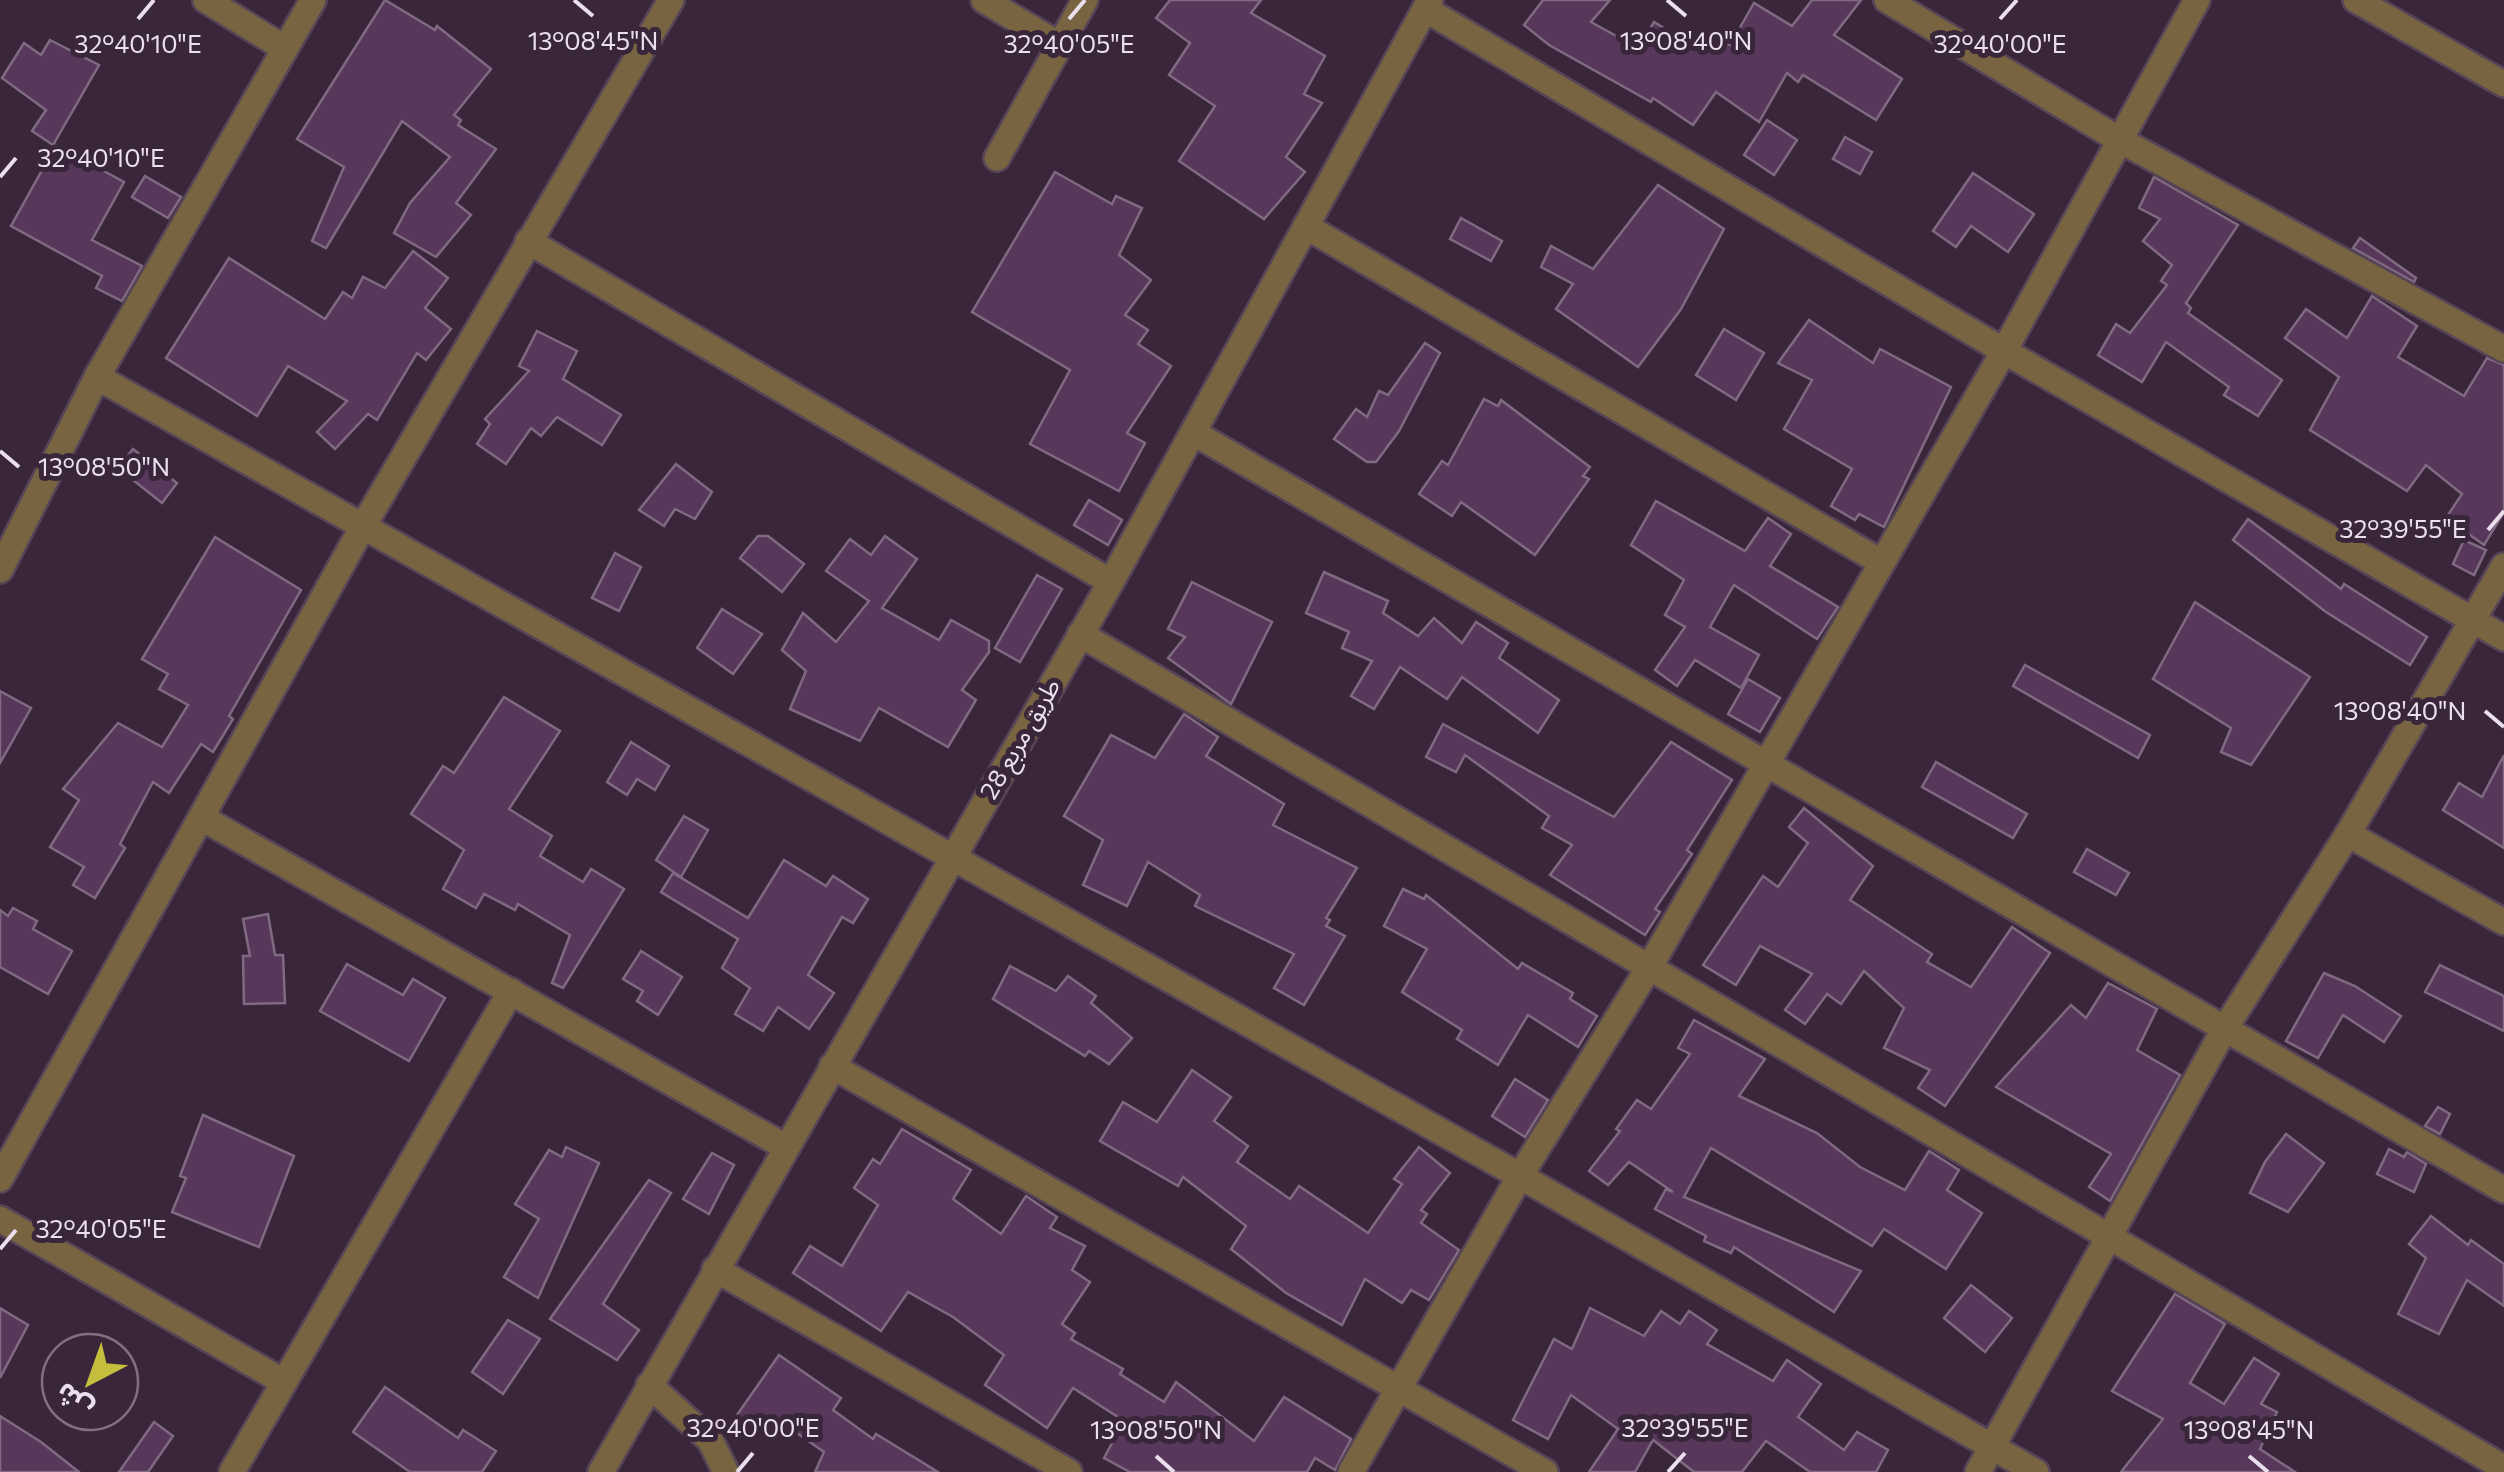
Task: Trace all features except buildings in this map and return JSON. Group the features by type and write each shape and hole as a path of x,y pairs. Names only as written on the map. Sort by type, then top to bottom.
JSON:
{"street":[{"path":"206,0 284,48"},
{"path":"0,570 97,377 313,0"},
{"path":"0,1179 362,528 671,0"},
{"path":"984,0 1061,46"},
{"path":"997,158 1086,0"},
{"path":"1888,0 2118,139 2504,350"},
{"path":"1351,1472 1520,1176 1650,966 2004,351 2196,0"},
{"path":"2356,0 2504,84"},
{"path":"1428,4 2004,351 2504,638"},
{"name":"طريق مربع 28","path":"600,1472 948,858 1110,582 1428,4"},
{"path":"1307,227 1881,562"},
{"path":"528,241 1110,582"},
{"path":"97,377 1520,1176 2036,1472"},
{"path":"1194,433 2504,1190"},
{"path":"1978,1472 2110,1241 2224,1030 2348,834 2504,566"},
{"path":"1080,634 1650,966 2110,1241 2504,1468"},
{"path":"202,818 784,1146"},
{"path":"2348,834 2504,922"},
{"path":"232,1472 511,991"},
{"path":"832,1066 1545,1472"},
{"path":"0,1219 284,1382"},
{"path":"715,1269 1070,1472"},
{"path":"649,1386 710,1440 726,1472"}]}
